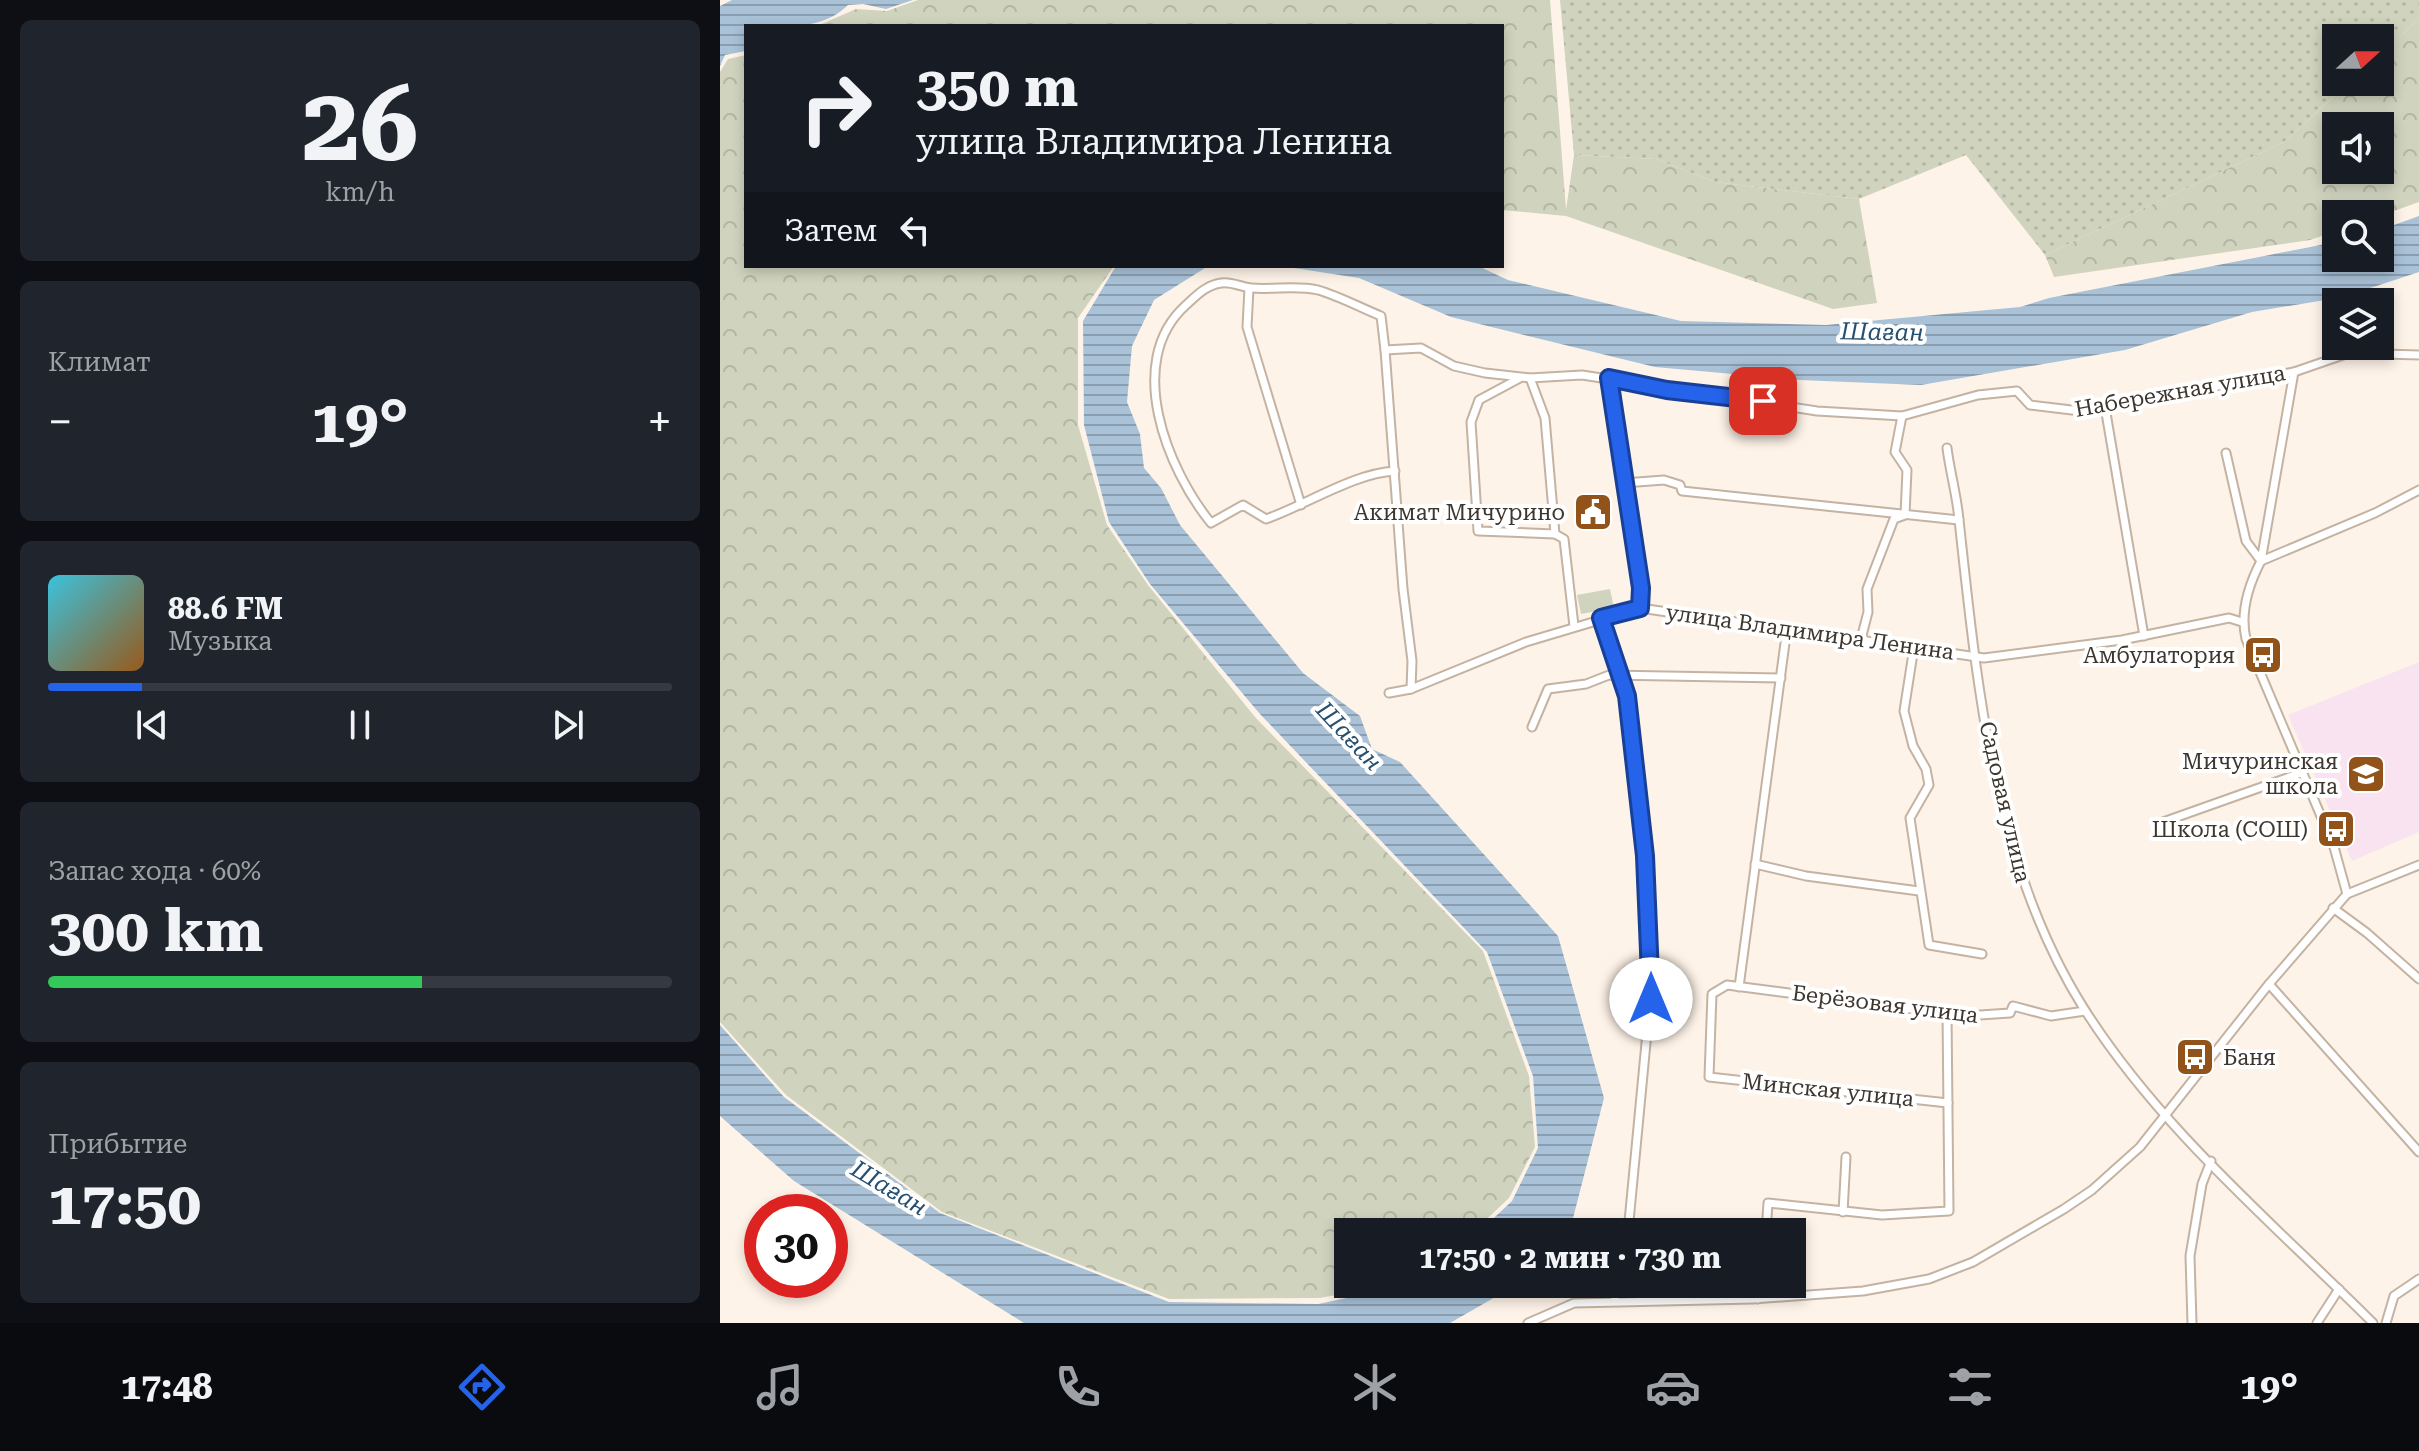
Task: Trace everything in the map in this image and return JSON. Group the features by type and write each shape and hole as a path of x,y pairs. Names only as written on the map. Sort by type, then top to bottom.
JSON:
{"street":[{"path":"1395,471 1376,472 1266,519 1243,505 1211,523 1193,500 1180,474 1161,420 1154,375 1164,332 1195,294 1221,283 1249,288 1318,290 1381,316 1395,471 1403,589 1412,661 1411,689"},
{"path":"1249,288 1247,327 1301,505"},
{"name":"Набережная улица","path":"1385,350 1421,348 1454,366 1526,378 1582,375 1817,411 1902,416 1978,395 2017,391 2030,405 2045,410 2080,411 2294,372 2349,353 2419,355"},
{"path":"2294,372 2261,561 2253,575 2242,622 2301,773 2334,847 2347,894"},
{"path":"1555,534 1545,418 1526,378 1479,400 1471,422 1478,531 1555,534 1564,539 1574,626"},
{"path":"1609,378 1641,588 1640,608"},
{"path":"2105,407 2144,636"},
{"path":"1902,416 1895,452 1907,470 1905,515"},
{"name":"Садовая улица","path":"1947,448 1959,520 1973,656 2023,885 2050,948 2085,1011 2166,1117 2373,1323"},
{"path":"2226,453 2246,541 2261,561"},
{"path":"1624,483 1664,480 1680,485 1682,491 1959,520"},
{"path":"2261,561 2375,513 2419,490"},
{"path":"1861,639 1874,566 1884,550 1894,519 1905,515"},
{"name":"улица Владимира Ленина","path":"1389,693 1411,689 1574,626 1640,608 1973,656 2144,636 2229,618 2242,622"},
{"path":"1601,618 1627,696 1644,845 1652,980 1629,1218"},
{"path":"1739,987 1787,628"},
{"path":"1914,647 1904,711 1913,746 1926,769 1929,785 1910,818 1929,945 1982,954"},
{"path":"1532,727 1548,689 1586,684 1609,675 1781,678"},
{"path":"2163,822 2301,773"},
{"path":"1755,864 1806,876 1919,891"},
{"path":"1528,1323 1574,1303 1758,1299 1890,1288 1929,1279 1973,1262 2092,1190 2140,1147 2269,984 2347,894 2419,865"},
{"path":"2333,908 2419,979"},
{"path":"2269,984 2419,1152"},
{"name":"Берёзовая улица","path":"1709,1077 1712,994 1727,985 1965,1016 2000,1016 2010,1013 2013,1006 2051,1016 2085,1011"},
{"path":"1767,1218 1768,1203 1843,1212 1928,1214 1949,1211 1947,1012"},
{"name":"Минская улица","path":"1709,1077 1948,1103"},
{"path":"1843,1212 1846,1157"},
{"path":"2192,1323 2190,1256 2202,1184 2211,1161"},
{"path":"2386,1323 2394,1296 2419,1279"},
{"path":"2317,1323 2339,1289"}],"shaded area":[{"name":"Мичуринская школа","path":"2419,662 2419,832 2352,861 2288,715"}],"green space":[{"path":"918,0 1550,0 1566,210 1574,155 1656,159 1715,182 1859,199 1877,303 1833,309 1566,216 1504,210 1504,24 822,24 856,9 887,11"},
{"path":"1560,0 2419,0 2419,19 2394,42 2394,24 2322,24 2322,96 2335,96 2284,142 2045,255 1966,155 1859,199 1715,182 1656,159 1574,155"},
{"path":"2419,19 2419,202 2394,211 2394,200 2322,200 2322,236 2310,240 2054,277 2045,255 2284,142 2335,96 2394,96 2394,42"},
{"path":"744,55 744,268 1113,268 1078,318 1078,425 1107,525 1148,585 1255,717 1483,951 1529,1076 1535,1147 1509,1198 1488,1218 1334,1218 1334,1295 1169,1299 942,1212 786,1095 720,1022 720,72 728,59"},
{"path":"1610,589 1614,608 1581,614 1577,595"}],"water":[{"path":"732,0 913,0 886,9 863,4 848,5 826,20 813,24 744,24 744,51 725,55 720,66 720,6"},
{"name":"Шаған","path":"2419,216 2419,272 2370,288 2322,288 2322,300 2252,312 2125,350 1921,385 1799,380 1655,367 1451,317 1359,278 1294,268 1482,268 1508,280 1681,321 1826,325 2020,307 2049,298 2322,245 2322,272 2394,272 2394,225"},
{"name":"Шаған","path":"1115,268 1205,268 1154,300 1132,346 1127,402 1140,434 1144,468 1161,488 1180,525 1303,673 1360,716 1372,749 1400,762 1558,936 1604,1098 1573,1218 1494,1218 1512,1201 1538,1148 1533,1076 1487,952 1260,714 1150,584 1109,522 1084,425 1083,321"},
{"name":"Шаған","path":"720,1025 784,1097 940,1213 1169,1302 1318,1304 1346,1298 1494,1298 1450,1323 1024,1323 848,1214 848,1194 815,1194 794,1181 720,1116"}],"place":[{"name":"Акимат Мичурино","path":"1593,512"},
{"name":"Амбулатория","path":"2263,655"},
{"name":"Мичуринская школа","path":"2366,774"},
{"name":"Школа (СОШ)","path":"2336,829"},
{"name":"Баня","path":"2195,1057"}],"route":[{"path":"1651,999 1645,856 1627,696 1601,618 1640,608 1641,588 1609,378 1713,397 1763,401"}]}
